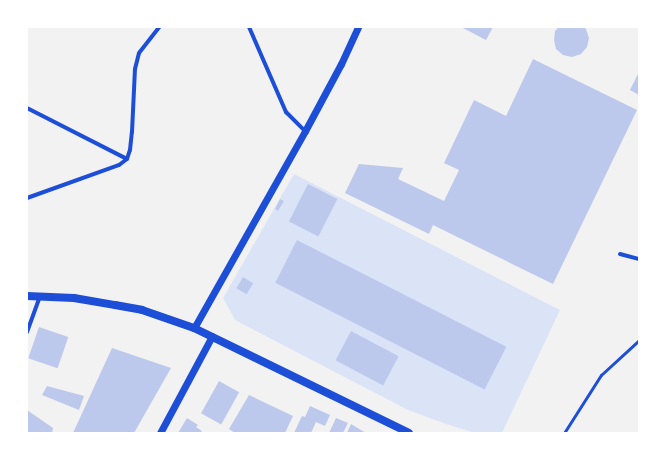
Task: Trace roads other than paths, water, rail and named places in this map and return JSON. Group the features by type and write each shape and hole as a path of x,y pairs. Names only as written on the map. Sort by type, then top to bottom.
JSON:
{"main road":[{"path":"27,296 74,298 142,310 194,328 409,433"}],"street":[{"path":"27,198 118,165 127,159 130,150 132,132 135,69 139,54 159,27"},
{"path":"248,27 286,112 305,131"},
{"path":"194,328 342,64 358,27"},
{"path":"27,108 127,159"},
{"path":"620,254 639,259"},
{"path":"27,332 40,296"},
{"path":"160,433 212,336"}],"lane":[{"path":"564,433 601,375 639,340"}]}
